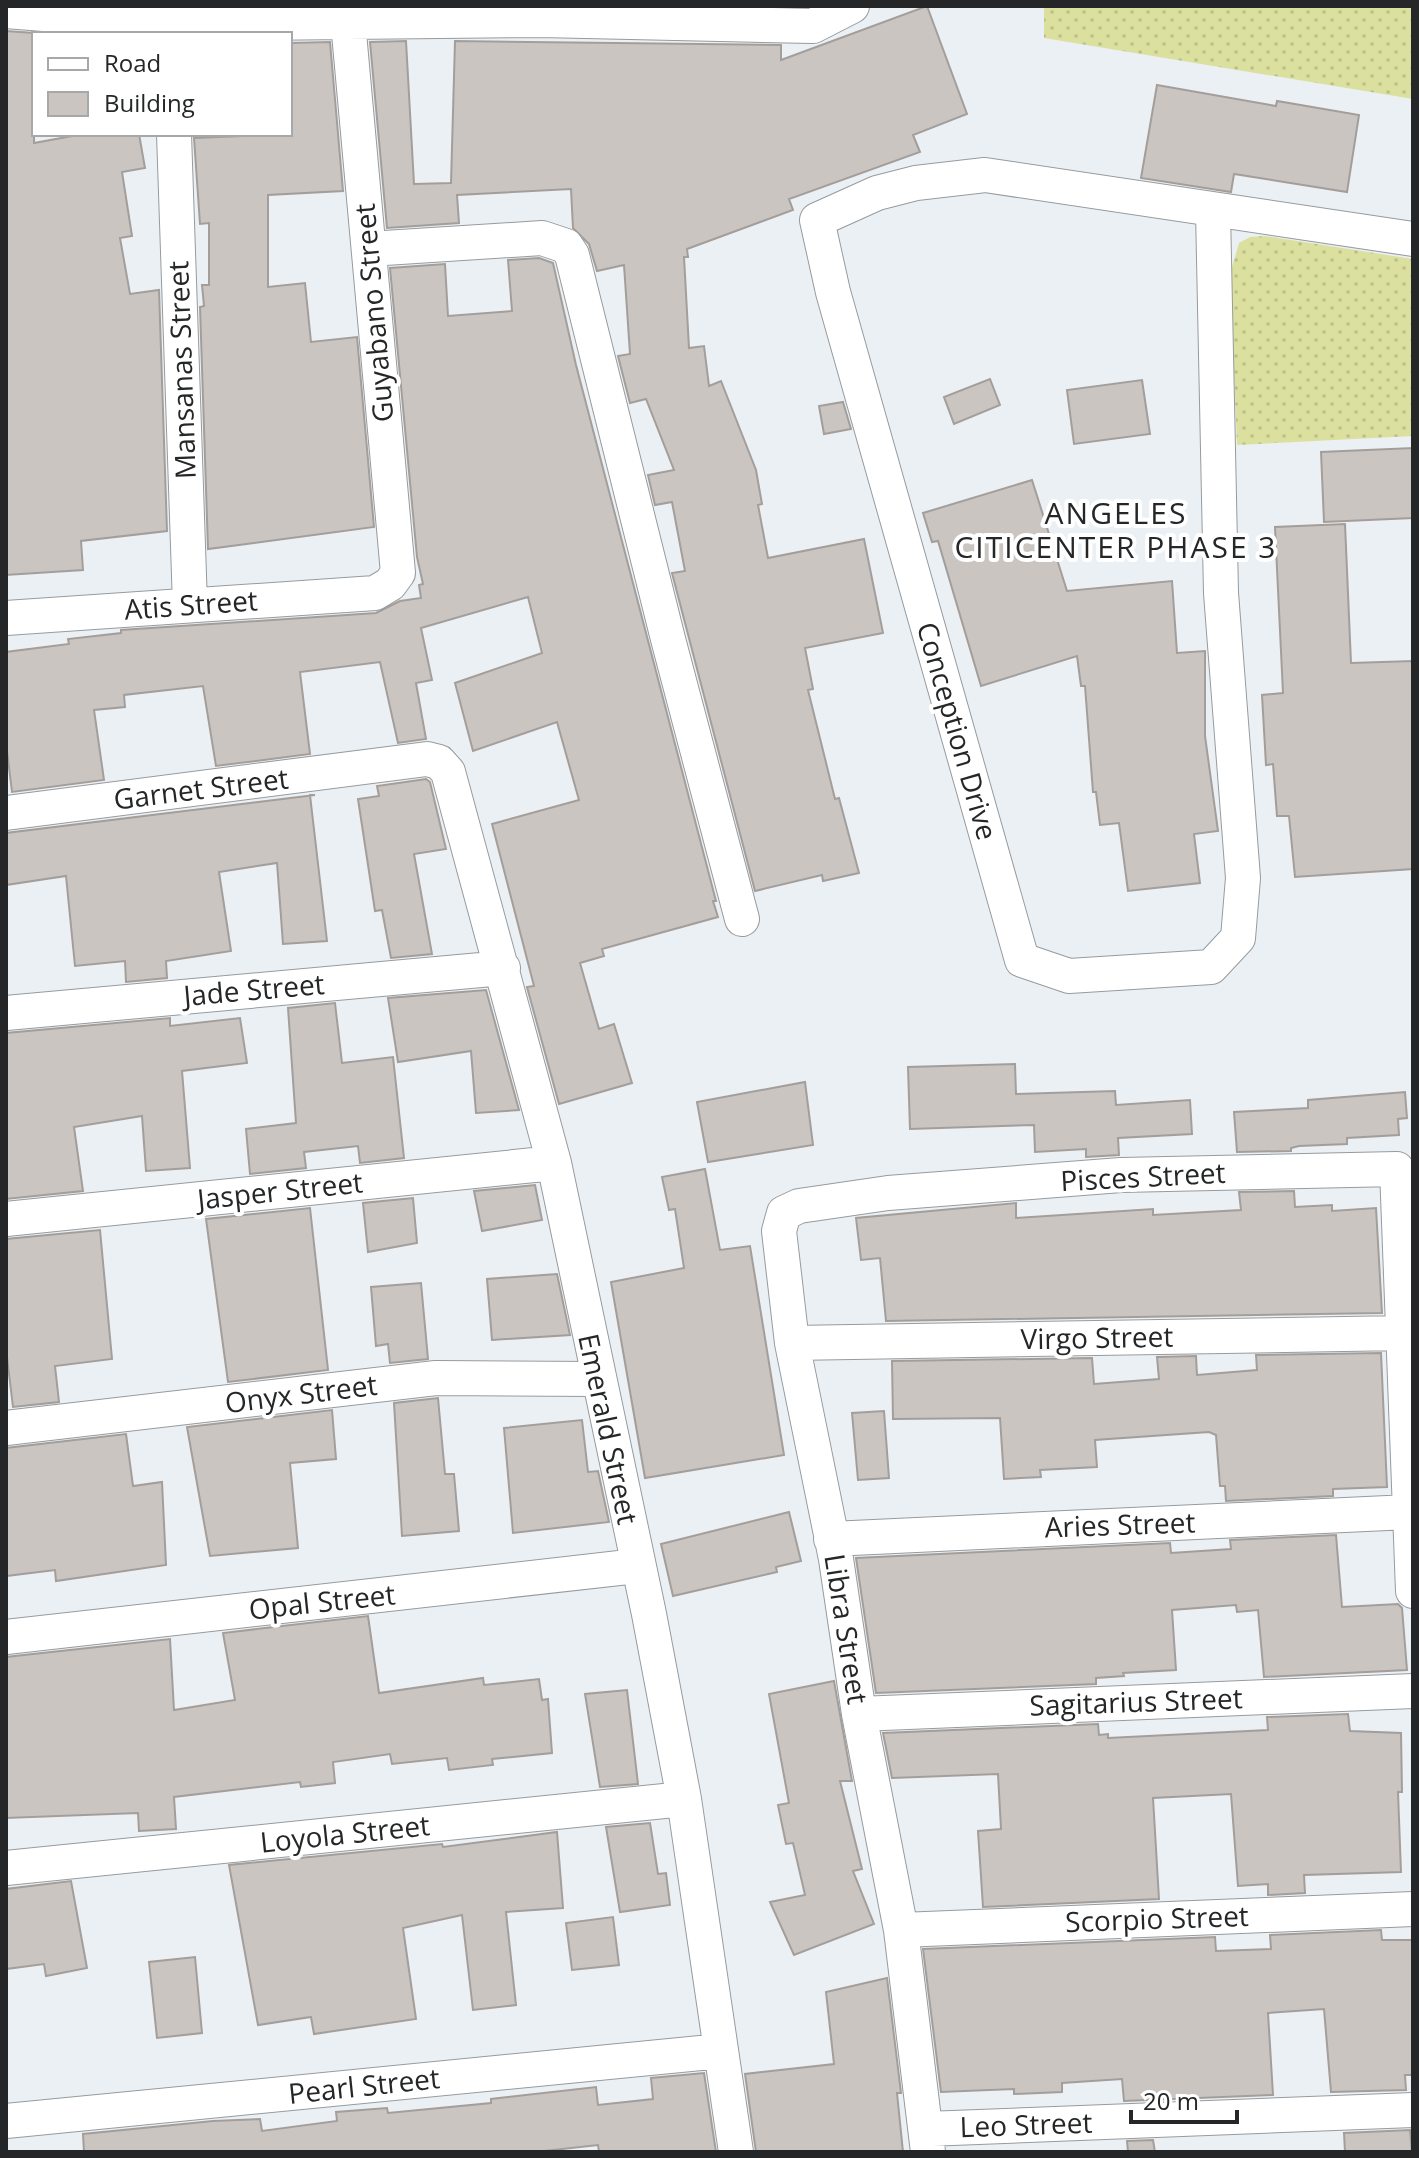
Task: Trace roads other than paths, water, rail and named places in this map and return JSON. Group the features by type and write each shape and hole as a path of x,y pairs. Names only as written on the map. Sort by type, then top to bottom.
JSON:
{"street":[{"path":"6,11 170,29 348,22 541,20 813,26 852,6"},
{"name":"Guyabano Street","path":"348,22 398,562 398,573 390,584 375,593"},
{"name":"Mansanas Street","path":"174,136 190,605"},
{"name":"Conception Drive","path":"985,175 1213,211 1221,593 1243,878 1238,938 1211,967 1069,976 1022,960 833,292 817,220 877,193 916,183 985,175"},
{"path":"1213,211 1413,239"},
{"path":"369,249 542,238 566,246 572,255 742,919"},
{"name":"Atis Street","path":"6,618 375,593"},
{"name":"Emerald Street","path":"395,765 427,759 439,762 448,772 554,1163 684,1799 736,2152"},
{"name":"Garnet Street","path":"6,813 395,765"},
{"name":"Jade Street","path":"6,1013 503,968"},
{"name":"Jasper Street","path":"6,1219 554,1163"},
{"name":"Pisces Street","path":"888,1193 1121,1175 1397,1169 1403,1333"},
{"name":"Libra Street","path":"888,1193 799,1206 784,1213 779,1231 792,1343 831,1539 859,1714 901,1930 927,2141"},
{"path":"1403,1333 1413,1591"},
{"name":"Virgo Street","path":"792,1343 1403,1333"},
{"name":"Onyx Street","path":"6,1428 436,1378 597,1379"},
{"name":"Aries Street","path":"831,1539 1409,1512"},
{"name":"Opal Street","path":"6,1637 637,1566"},
{"name":"Sagitarius Street","path":"859,1714 1413,1691"},
{"name":"Loyola Street","path":"6,1868 684,1799"},
{"name":"Scorpio Street","path":"901,1930 1413,1909"},
{"name":"Pearl Street","path":"6,2121 721,2051"},
{"name":"Leo Street","path":"927,2141 1413,2110"}],"district":[{"name":"ANGELES CITICENTER PHASE 3","path":"1116,531"}]}
